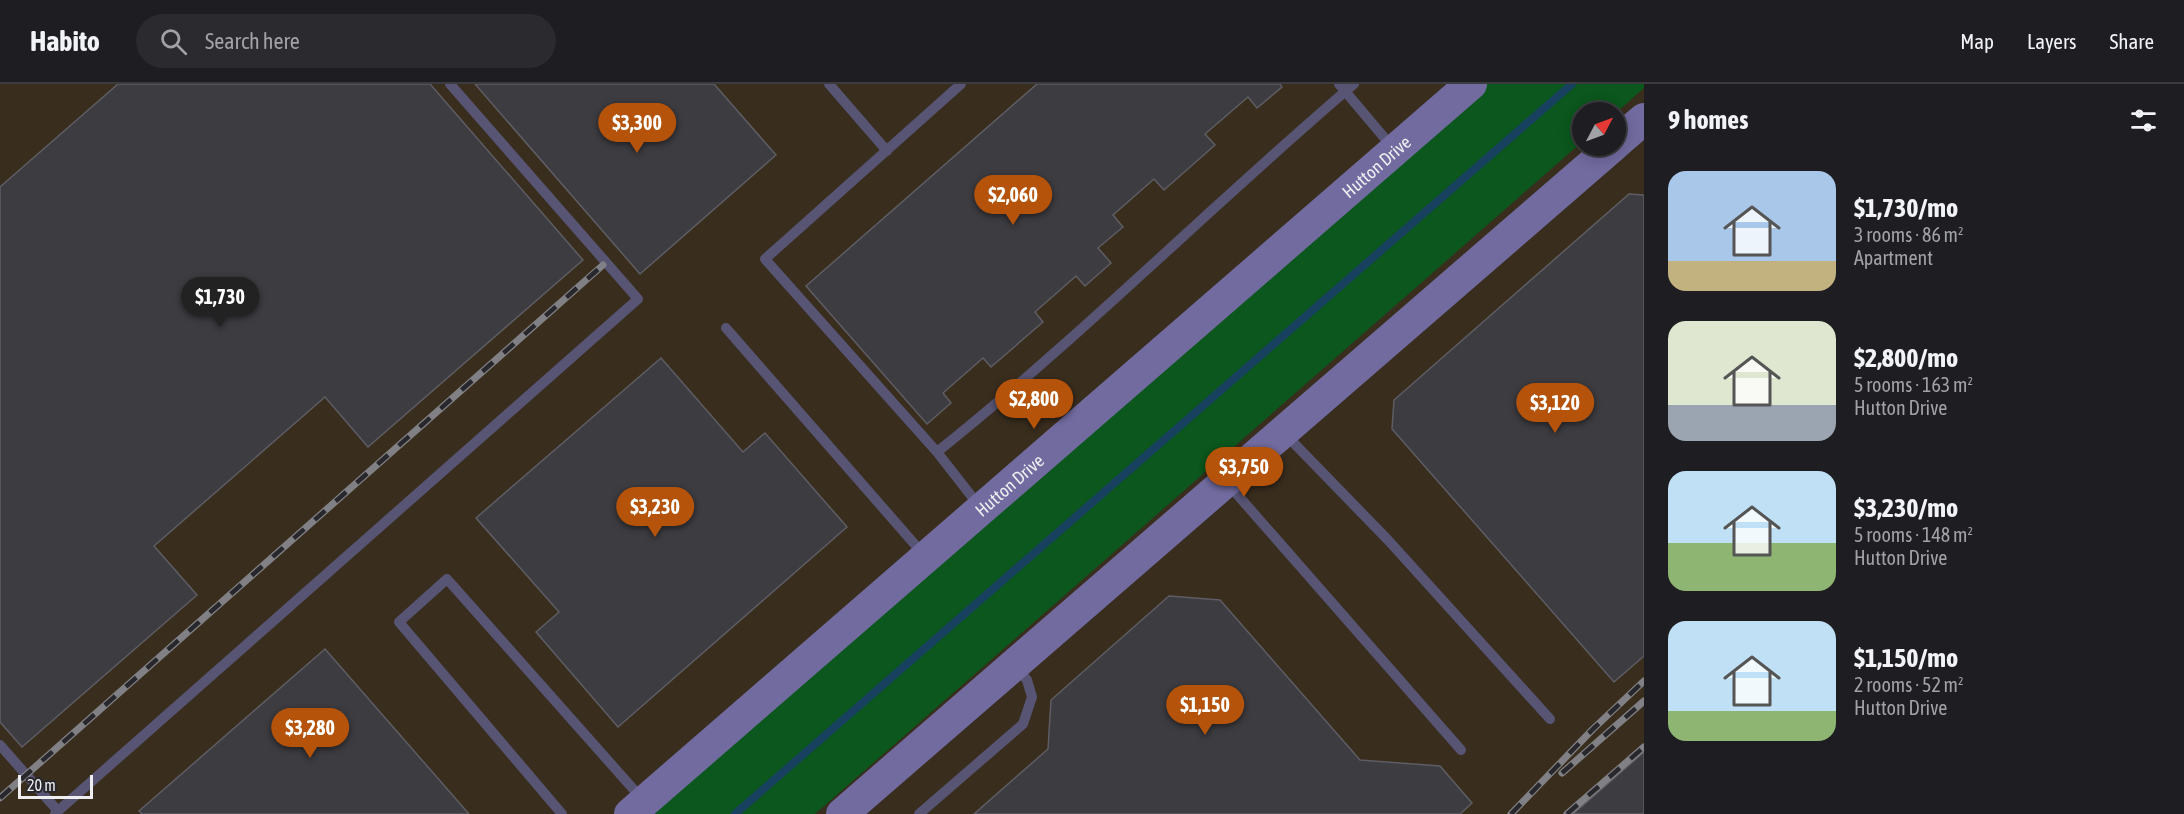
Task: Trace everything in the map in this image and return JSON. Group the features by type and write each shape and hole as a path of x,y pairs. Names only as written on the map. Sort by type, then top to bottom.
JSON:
{"street":[{"name":"Hutton Drive","path":"637,808 1471,84"},
{"path":"1626,134 1644,119"},
{"path":"842,814 1600,156"}],"lane":[{"path":"0,745 57,813 638,299 450,84"},
{"path":"829,84 887,151"},
{"path":"961,84 765,259 936,452 982,509"},
{"path":"936,452 975,422 1157,262 1346,86 1395,150"},
{"path":"726,328 926,557"},
{"path":"1283,432 1388,540 1550,720"},
{"path":"1226,482 1461,750"},
{"path":"562,814 399,622 447,579 637,808"},
{"path":"919,814 1023,724 1032,697 1027,681 1014,665"}],"shaded area":[{"path":"0,84 1644,84 1644,814 0,814"}],"green space":[{"path":"1488,84 1644,84 1644,88 1626,104 1626,102 1572,102 1572,151 815,814 649,814"}],"building":[{"path":"118,84 430,84 583,260 368,447 325,397 154,546 197,595 22,747 0,722 0,187"},
{"path":"475,84 714,84 776,155 640,274"},
{"path":"1037,84 1280,84 1282,87 1257,108 1248,97 1205,134 1215,145 1164,190 1154,179 1113,215 1123,227 1098,248 1111,263 1085,286 1076,276 1035,312 1043,322 991,367 983,358 943,393 951,403 927,424 806,286"},
{"path":"1629,194 1644,195 1644,656 1614,682 1392,429 1394,400"},
{"path":"661,358 743,452 765,433 847,527 618,727 536,632 559,612 476,518"},
{"path":"1169,596 1220,600 1360,760 1440,766 1472,803 1460,814 974,814 1048,749 1051,700"},
{"path":"325,649 469,814 142,814 139,811"},
{"path":"1644,752 1644,814 1573,814"}],"waterway":[{"path":"735,814 1572,84"}],"railway":[{"path":"0,798 603,265"},
{"path":"1511,814 1593,729 1644,681"},
{"path":"1562,773 1644,701"},
{"path":"1567,814 1644,747"}]}
